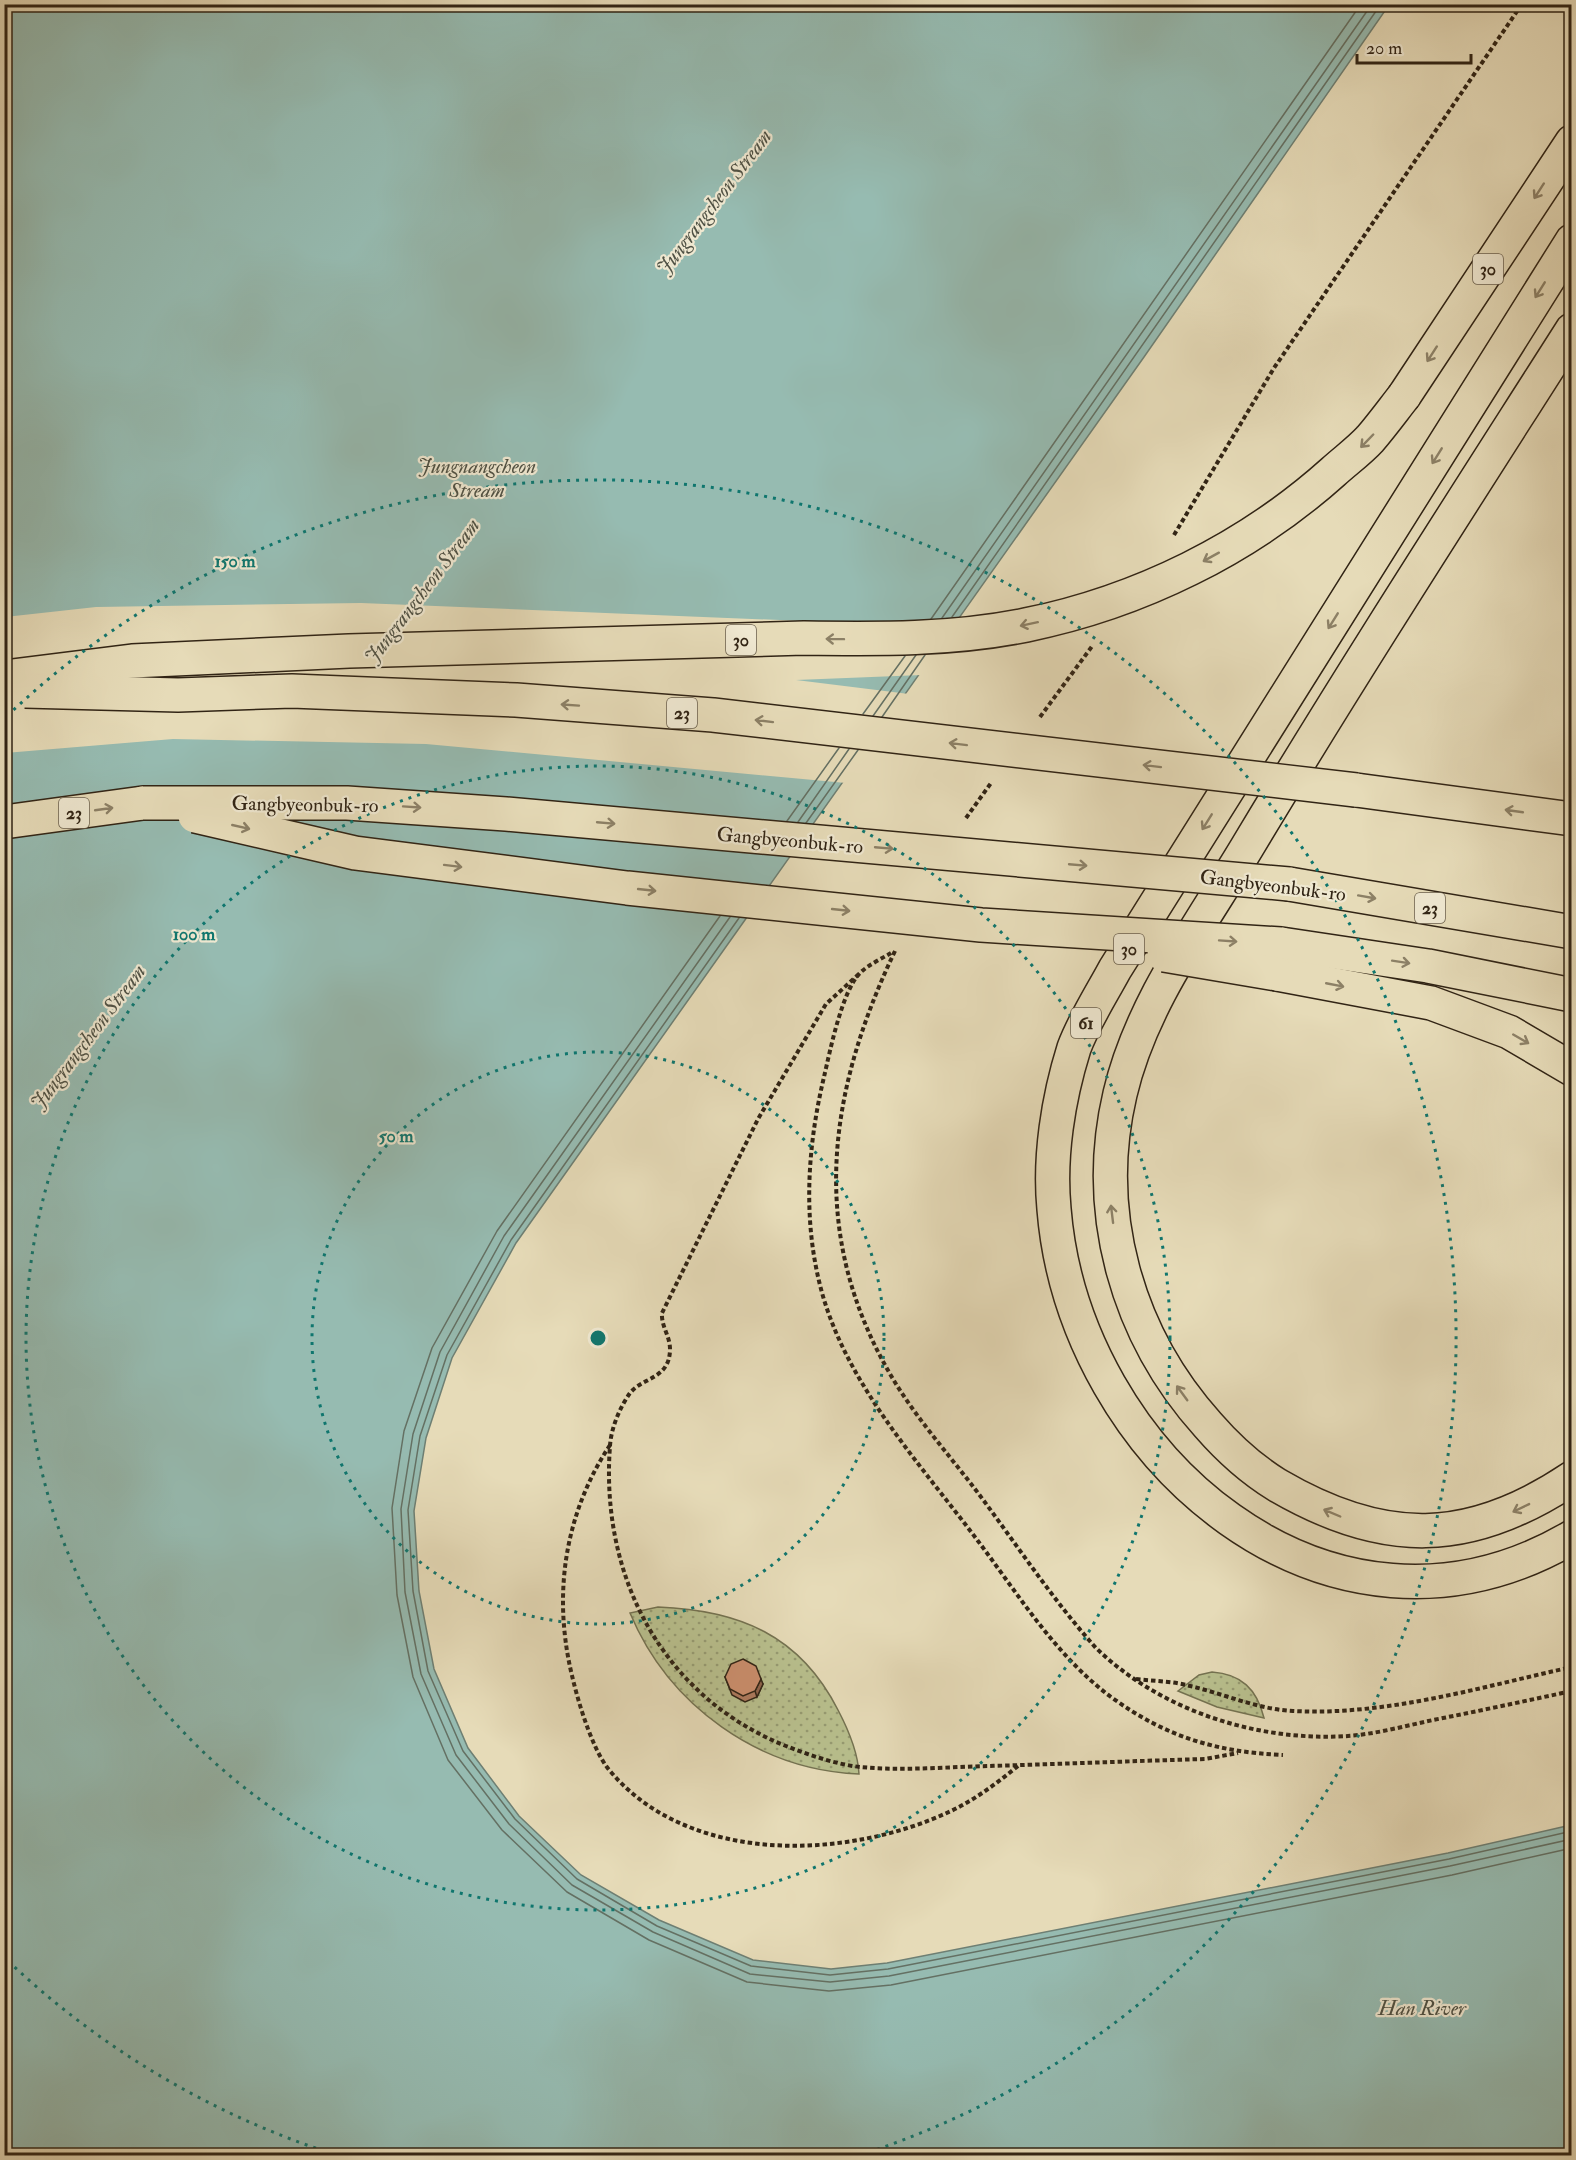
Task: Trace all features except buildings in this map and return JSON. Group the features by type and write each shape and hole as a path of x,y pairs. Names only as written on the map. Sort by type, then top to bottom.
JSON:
{"highway":[{"name":"30","path":"4,677 144,660 349,651 949,636 1025,626 1096,607 1173,578 1240,540 1307,495 1369,440 1404,396 1572,142"},
{"name":"61","path":"1572,241 1115,969 1075,1047 1058,1120 1053,1164 1054,1210 1062,1255 1081,1326 1099,1366 1147,1442 1206,1501 1236,1525 1275,1549 1312,1563 1352,1576 1394,1581 1438,1580 1479,1573 1550,1550 1572,1538"},
{"path":"1572,330 1313,738 1155,1003 1134,1050 1120,1091 1110,1167 1110,1202 1117,1250 1135,1309 1150,1344 1170,1377 1223,1443 1262,1476 1302,1500 1339,1516 1379,1527 1419,1532 1489,1521 1520,1509 1572,1478"},
{"name":"23","path":"4,691 178,695 292,691 516,700 714,716 1356,790 1572,819"},
{"name":"Gangbyeonbuk-ro","path":"4,822 143,803 347,802 506,814 1289,884 1572,932"},
{"path":"143,803 354,854 627,888 1279,959 1428,966 1572,995"},
{"path":"1279,959 1431,1003 1509,1032 1572,1069"}],"path":[{"path":"897,949 859,974 826,1004 758,1119 662,1313 662,1324 670,1349 668,1360 655,1378 631,1391 618,1415 610,1445 588,1481 571,1531 565,1561 562,1619 570,1670 601,1758 621,1783 653,1810 670,1821 695,1830 751,1842 823,1846 889,1833 950,1811 982,1794 1019,1765"},
{"path":"859,974 831,1039 812,1137 809,1177 810,1214 819,1282 844,1350 884,1415 1063,1652 1109,1695 1132,1711 1194,1740 1238,1753"},
{"path":"610,1445 616,1532 638,1611 665,1657 705,1699 747,1729 773,1741 802,1753 859,1767 1205,1759 1238,1753 1283,1755"},
{"path":"1133,1678 1185,1685 1261,1707 1291,1711 1337,1711 1397,1704 1572,1667"}],"green space":[{"path":"658,1607 687,1609 741,1621 764,1631 786,1645 823,1684 838,1710 852,1741 859,1774 822,1770 787,1760 753,1746 722,1727 693,1704 668,1677 647,1646 630,1613"},
{"path":"1212,1672 1231,1676 1246,1685 1257,1699 1264,1718 1217,1707 1178,1691 1199,1675"}],"water":[{"name":"Jungnangcheon Stream","path":"9,4 1389,5 1144,357 516,1243 452,1358 426,1438 414,1511 419,1591 434,1669 468,1748 519,1816 581,1875 659,1920 753,1960 831,1969 887,1963 1448,1853 1571,1825 1571,2155 5,2155 4,10"}],"pier":[{"path":"361,603 851,623 961,620 922,675 796,680 909,694 846,783 426,744 173,739 5,753 5,617 96,607"}],"water label":[{"name":"Jungrangcheon Stream","path":"714,202"},
{"name":"Jungrangcheon Stream","path":"422,591"},
{"name":"Jungrangcheon Stream","path":"88,1037"},
{"name":"Han River","path":"1422,2008"}]}
